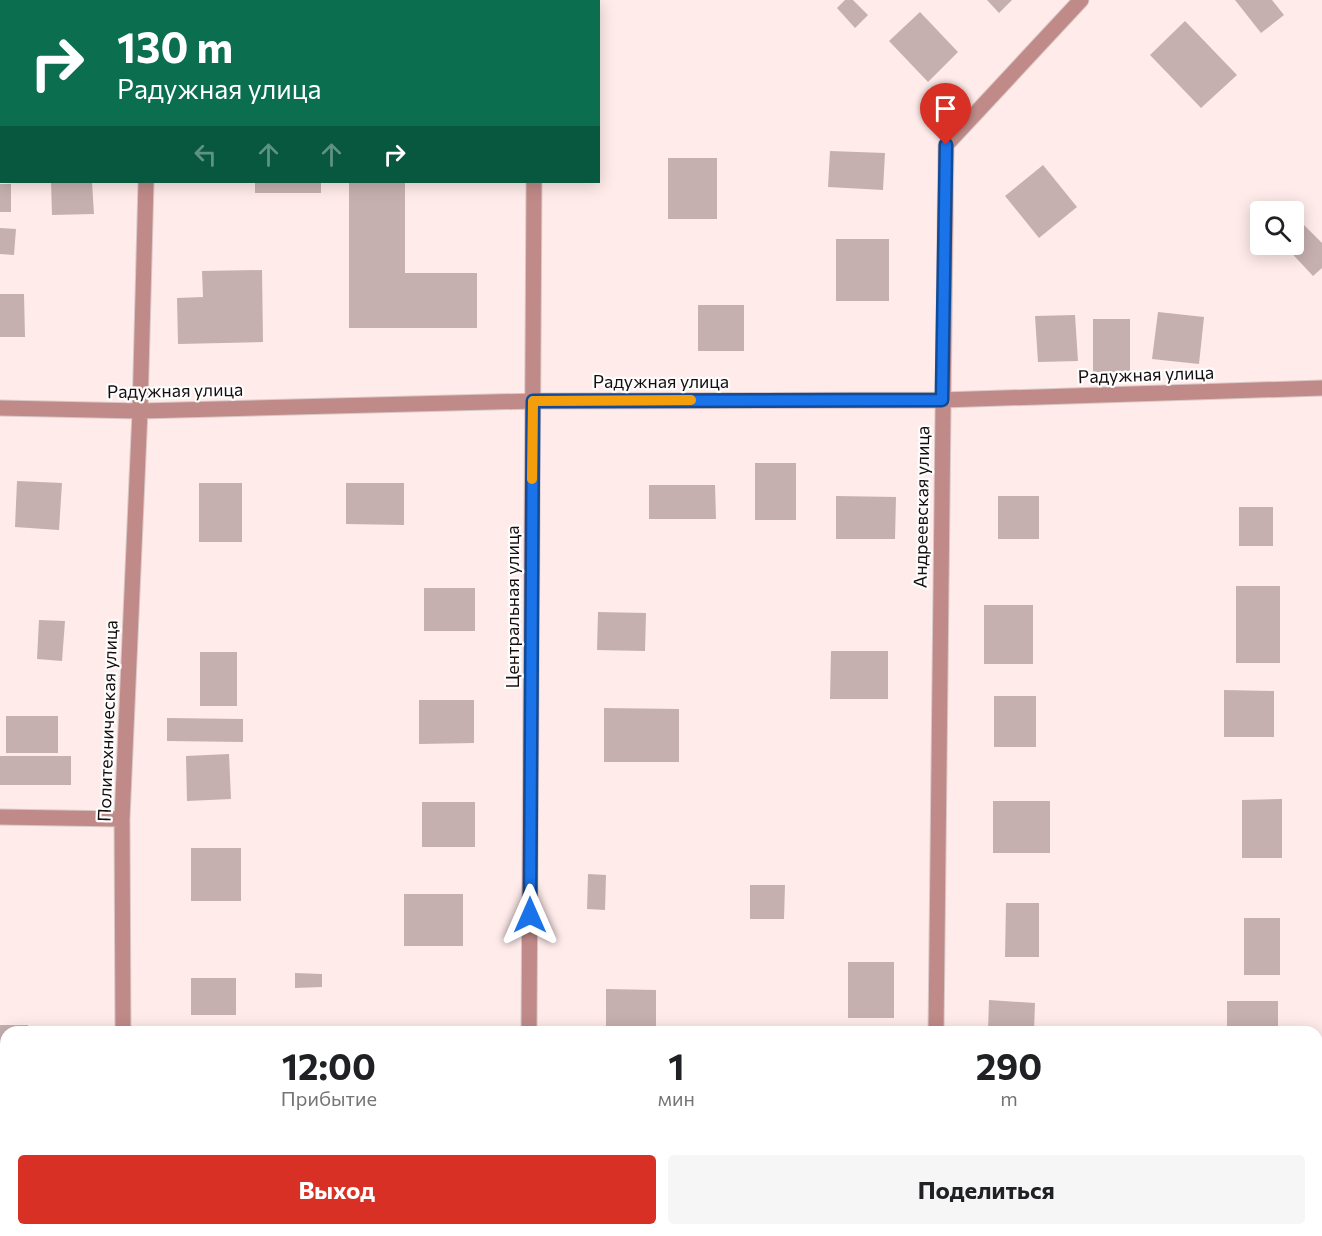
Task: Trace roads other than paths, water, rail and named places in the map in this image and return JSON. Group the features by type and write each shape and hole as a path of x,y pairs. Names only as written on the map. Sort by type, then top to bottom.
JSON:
{"street":[{"name":"Андреевская улица","path":"936,1026 946,145 1081,0"},
{"name":"Политехническая улица","path":"123,1026 122,819 141,411 146,183"},
{"name":"Центральная улица","path":"529,1026 534,183"},
{"name":"Радужная улица","path":"0,408 141,411 533,401 942,400 1322,388"},
{"path":"0,817 122,819"}]}
